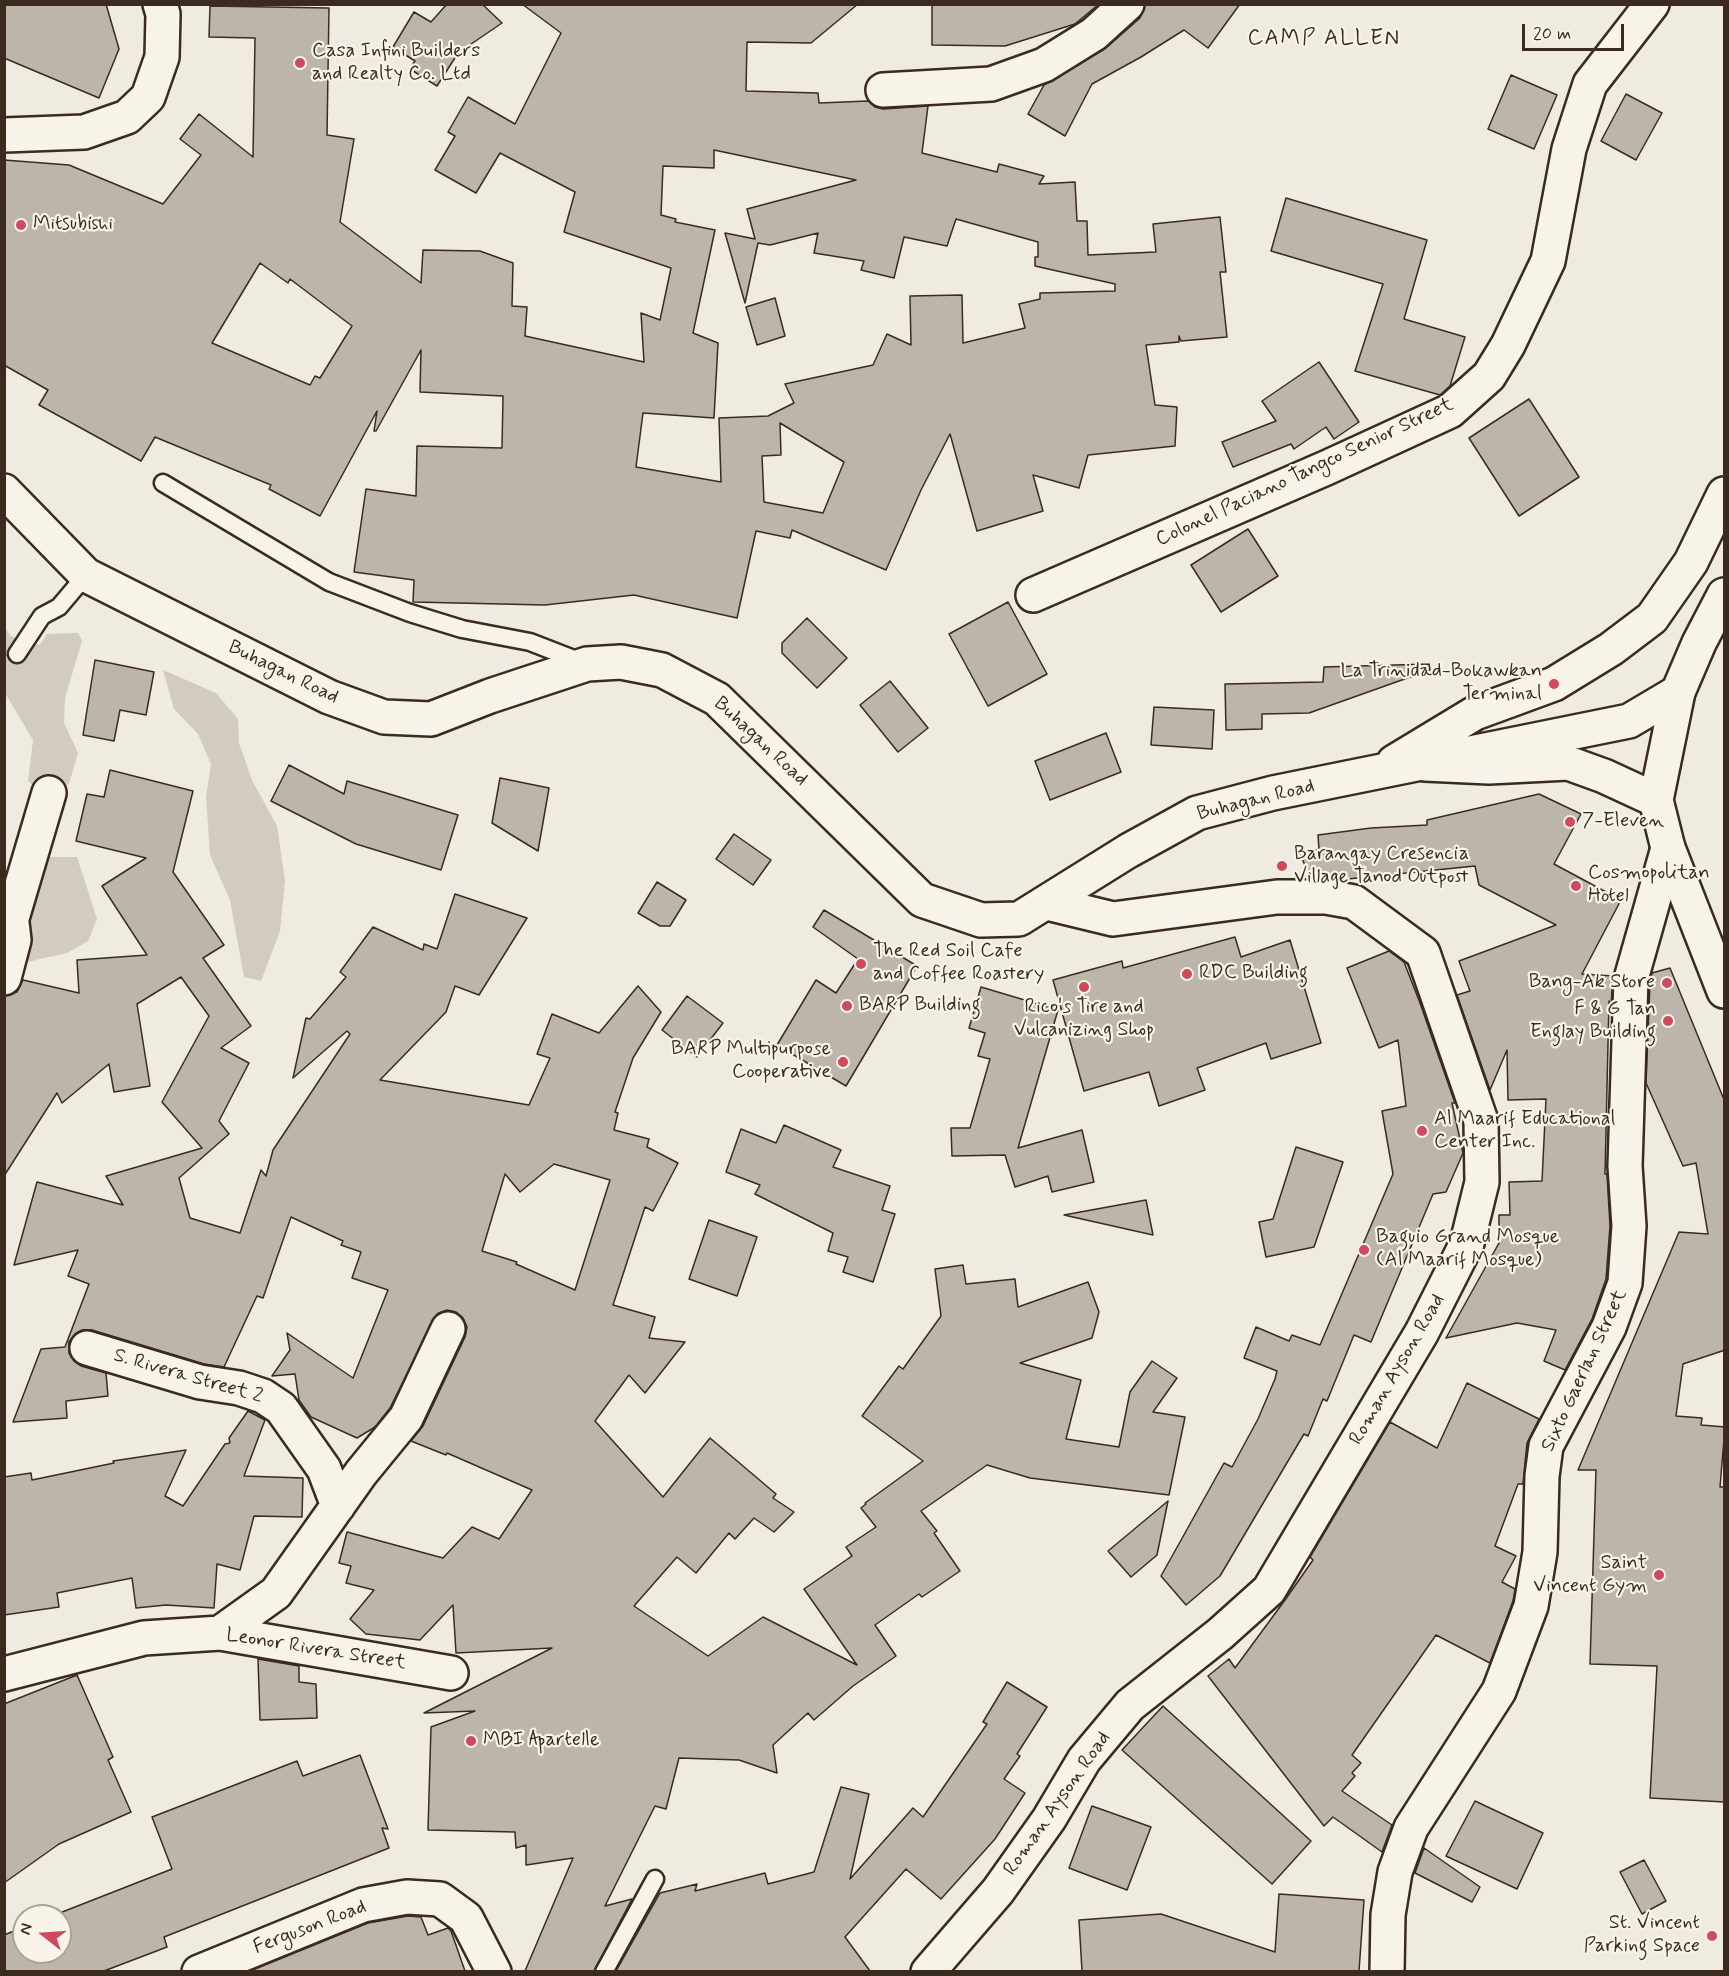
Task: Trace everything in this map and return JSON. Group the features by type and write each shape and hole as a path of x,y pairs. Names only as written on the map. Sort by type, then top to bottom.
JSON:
{"main road":[{"path":"4,135 84,132 127,117 148,97 162,57 163,14 160,4"},
{"path":"883,90 991,84 1044,65 1094,34 1127,4"},
{"name":"Colonel Paciano Tangco Senior Street","path":"1033,595 1326,468 1450,411 1490,376 1508,345 1548,261 1569,149 1590,84 1652,4"},
{"name":"Buhagan Road","path":"1374,774 1475,713 1554,684 1611,649 1652,618 1691,562 1725,494"},
{"name":"Buhagan Road","path":"6,498 86,575 329,697 384,717 431,719 490,696 587,664 621,662 662,670 717,699 922,900 981,920 1019,919 1128,851 1197,813 1274,793 1629,721 1678,692"},
{"path":"1725,595 1678,692 1656,800 1668,849 1725,991"},
{"path":"1425,764 1489,767 1568,763 1604,776 1656,800"},
{"path":"12,918 49,793"},
{"name":"Sixto Gaerlan Street","path":"1387,1971 1388,1915 1395,1872 1411,1828 1499,1690 1531,1606 1540,1552 1542,1476 1546,1446 1609,1327 1625,1283 1629,1226 1625,1166 1631,979 1668,849"},
{"path":"4,885 12,918 14,940 4,978"},
{"name":"Roman Ayson Road","path":"928,1971 998,1891 1050,1819 1084,1760 1130,1705 1220,1634 1269,1590 1422,1332 1467,1243 1482,1182 1481,1121 1423,953 1354,902 1326,897 1277,897 1113,919 1047,903"},
{"path":"220,1634 276,1593 338,1506 406,1418 448,1329"},
{"name":"S. Rivera Street 2","path":"87,1348 200,1382 238,1388 262,1396 281,1408 324,1468 338,1506"},
{"name":"Leonor Rivera Street","path":"4,1674 144,1638 220,1634 451,1673"},
{"name":"Ferguson Road","path":"199,1971 363,1905 407,1897 440,1899 466,1918 494,1971"}],"lane":[{"path":"163,483 328,582 410,613 462,629 530,642 587,664"},
{"path":"17,654 42,616 59,607 86,575"},
{"path":"604,1971 655,1878"}],"shaded area":[{"path":"4,627 11,636 40,645 47,634 78,633 82,641 65,698 64,723 78,753 69,784 45,797 28,781 33,740 5,693"},
{"path":"163,670 216,693 238,719 239,743 252,780 277,826 285,881 280,931 261,981 244,977 230,900 210,855 206,797 211,764 198,734 174,709"},
{"path":"39,857 77,857 97,919 88,941 67,953 18,964"}],"building":[{"path":"4,4 106,4 119,49 99,98 4,58"},
{"path":"447,4 482,4 502,23 458,53 437,86 410,69 415,61 393,47 414,12 431,22"},
{"path":"522,4 858,4 811,43 747,42 746,91 818,93 819,103 868,101 875,107 883,109 928,106 922,153 997,172 999,164 1044,176 1039,184 1075,182 1077,221 1087,221 1088,255 1156,252 1153,224 1220,217 1226,272 1220,272 1227,337 1181,341 1179,336 1179,342 1146,345 1155,405 1177,407 1175,446 1088,455 1079,488 1033,475 1043,511 977,531 950,434 921,490 886,570 792,530 790,538 756,531 737,618 634,595 545,605 413,602 414,580 354,572 366,489 416,496 417,446 502,448 503,396 420,392 421,350 374,431 377,411 320,516 269,489 271,485 155,437 141,461 39,405 48,390 4,365 4,160 69,165 163,204 201,155 180,139 199,114 253,157 255,38 209,37 210,6 329,8 327,135 354,139 340,222 421,283 423,250 480,251 513,263 512,306 527,307 525,336 644,362 641,313 660,320 671,268 564,232 575,192 500,153 476,193 435,170 455,136 448,132 468,97 515,124 561,33","holes":["714,150 856,180 747,209 755,239 725,233 745,303 758,243 770,245 818,233 814,253 864,261 861,270 894,278 904,237 947,246 956,219 1038,242 1038,257 1035,257 1035,266 1115,284 1115,291 1040,293 1040,299 1019,304 1025,328 963,343 962,295 910,296 911,345 887,334 873,365 785,384 794,403 768,416 719,418 721,482 636,467 643,413 714,418 718,343 693,333 715,230 675,222 676,219 661,215 663,166 714,168","260,263 288,283 290,279 352,326 320,378 315,376 310,385 212,343","780,423 844,462 823,513 764,502 762,456 781,455"]},
{"path":"932,4 1099,4 1075,24 1005,46 932,45"},
{"path":"1145,4 1240,4 1208,48 1184,30 1092,84 1065,136 1028,114 1044,85 1106,48 1140,18"},
{"path":"1511,75 1557,95 1534,149 1488,129"},
{"path":"1626,94 1662,113 1636,160 1601,141"},
{"path":"1286,198 1427,240 1404,319 1465,337 1450,386 1440,395 1355,371 1383,284 1271,251"},
{"path":"775,298 785,336 757,345 746,307"},
{"path":"1319,362 1359,422 1334,439 1326,427 1294,449 1291,444 1233,467 1222,442 1276,421 1262,401"},
{"path":"1529,399 1579,477 1519,516 1469,438"},
{"path":"1248,529 1278,576 1221,612 1191,565"},
{"path":"1008,602 1047,674 988,706 949,634"},
{"path":"807,618 847,658 817,688 782,653 782,643"},
{"path":"95,660 154,672 146,715 120,710 114,741 83,735"},
{"path":"1429,664 1430,670 1309,713 1262,714 1262,729 1226,730 1225,684 1323,682 1324,667"},
{"path":"890,681 928,728 898,752 860,705"},
{"path":"1154,707 1214,710 1212,749 1151,745"},
{"path":"1106,733 1121,772 1050,800 1035,761"},
{"path":"289,765 344,794 347,781 458,815 441,870 356,844 271,801"},
{"path":"110,770 193,791 173,872 224,945 203,958 251,1026 221,1048 249,1063 219,1121 229,1134 179,1178 190,1218 240,1233 261,1170 266,1176 273,1150 350,1034 347,1031 293,1078 306,1018 310,1019 346,977 340,972 373,927 423,950 424,944 437,949 455,894 527,918 479,995 455,986 446,1012 380,1080 529,1105 550,1058 537,1054 552,1014 599,1033 638,986 661,1012 633,1058 615,1112 618,1113 614,1130 649,1139 647,1147 678,1163 653,1211 645,1207 613,1305 655,1317 649,1338 685,1342 645,1393 629,1375 595,1421 663,1497 710,1438 776,1494 773,1498 794,1512 774,1532 754,1518 735,1539 729,1533 696,1573 677,1557 634,1606 708,1656 763,1617 857,1665 804,1589 852,1556 846,1547 876,1527 861,1508 865,1503 923,1461 862,1416 899,1366 903,1369 941,1316 935,1269 963,1265 966,1284 1015,1279 1018,1307 1088,1282 1099,1312 1092,1338 1020,1363 1081,1380 1066,1439 1119,1447 1130,1392 1152,1361 1177,1378 1153,1412 1185,1417 1169,1495 1030,1478 987,1465 921,1511 937,1531 934,1533 960,1571 922,1597 919,1594 875,1625 896,1656 853,1686 814,1720 808,1713 773,1745 777,1773 739,1760 679,1758 666,1809 655,1806 605,1906 632,1899 594,1971 525,1971 573,1858 526,1865 526,1845 516,1848 515,1832 428,1830 431,1727 475,1711 424,1713 552,1648 456,1653 453,1605 420,1640 366,1634 350,1619 374,1590 346,1583 351,1566 339,1563 347,1532 443,1558 472,1527 499,1539 532,1490 447,1453 446,1455 411,1441 423,1426 465,1337 467,1327 463,1318 456,1312 447,1310 437,1314 390,1408 375,1427 357,1438 311,1417 299,1400 295,1374 272,1376 290,1350 287,1333 353,1378 388,1290 352,1278 361,1252 341,1245 343,1241 291,1217 263,1298 257,1296 224,1367 204,1364 92,1330 82,1330 75,1334 69,1342 69,1353 81,1366 106,1373 108,1396 66,1401 67,1418 13,1422 41,1349 65,1347 89,1284 68,1276 78,1250 14,1265 37,1182 123,1205 106,1176 202,1148 162,1102 209,1016 181,977 137,1004 150,1086 114,1092 109,1064 62,1103 57,1093 4,1176 4,996 17,992 23,980 79,993 77,960 147,955 102,886 146,858 76,841 87,794 104,797","holes":["554,1164 610,1180 575,1290 516,1264 517,1262 482,1251 505,1174 520,1192"]},
{"path":"500,778 549,788 538,851 492,823"},
{"path":"1539,794 1581,814 1554,864 1621,900 1582,974 1613,976 1611,1006 1609,1001 1605,1174 1607,1174 1610,1226 1606,1279 1592,1319 1565,1370 1544,1361 1556,1330 1517,1323 1446,1338 1499,1243 1499,1215 1510,1215 1509,1182 1542,1181 1546,1099 1508,1100 1507,1050 1490,1090 1457,995 1470,991 1459,961 1556,925 1479,885 1475,866 1338,880 1310,878 1299,851 1319,850 1318,835 1371,828 1427,825 1427,820"},
{"path":"734,834 771,860 753,885 716,859"},
{"path":"657,882 686,900 670,926 660,926 638,913"},
{"name":"BARP Building","path":"824,910 917,966 846,1086 777,1045 816,980 836,993 858,959 813,927"},
{"path":"1235,937 1241,957 1290,940 1321,1043 1271,1059 1266,1043 1197,1068 1205,1090 1159,1106 1149,1072 1084,1091 1053,980 1122,961 1123,968"},
{"path":"1389,951 1404,962 1420,1003 1455,1103 1452,1103 1463,1153 1446,1192 1433,1194 1371,1342 1354,1335 1327,1401 1323,1399 1308,1436 1304,1434 1220,1576 1186,1605 1161,1576 1224,1463 1232,1467 1258,1419 1275,1379 1277,1371 1244,1358 1256,1327 1289,1341 1292,1335 1320,1345 1393,1174 1382,1111 1406,1106 1398,1040 1379,1048 1347,968"},
{"path":"1670,968 1725,1102 1725,1350 1683,1364 1676,1416 1702,1418 1701,1425 1725,1427 1720,1487 1725,1487 1725,1802 1650,1798 1657,1666 1590,1664 1596,1470 1578,1470 1679,1232 1708,1234 1696,1163 1683,1166 1646,1083 1650,982 1652,973"},
{"path":"981,987 1058,1010 1018,1148 1082,1130 1094,1182 1052,1192 1048,1176 1015,1187 1005,1155 952,1156 951,1128 970,1128 990,1059 978,1056 985,1033 969,1028"},
{"path":"687,996 723,1023 697,1057 662,1030"},
{"path":"784,1125 841,1150 833,1167 890,1186 882,1210 895,1214 873,1282 843,1272 848,1257 828,1251 833,1233 755,1194 760,1185 726,1172 741,1129 776,1143"},
{"path":"1296,1147 1343,1162 1314,1247 1266,1257 1259,1222 1273,1219"},
{"path":"1146,1200 1153,1235 1064,1215"},
{"path":"709,1220 757,1237 737,1296 689,1279"},
{"path":"1467,1383 1539,1419 1527,1443 1523,1484 1518,1484 1495,1546 1516,1556 1502,1582 1515,1589 1513,1601 1490,1663 1436,1635 1352,1755 1361,1763 1352,1773 1355,1776 1342,1791 1392,1825 1382,1852 1333,1817 1324,1826 1208,1676 1229,1659 1235,1668 1285,1600 1313,1560 1310,1557 1390,1422 1437,1448"},
{"path":"248,1411 265,1420 244,1476 303,1478 302,1517 254,1516 240,1570 217,1564 214,1608 166,1605 136,1608 132,1578 57,1593 59,1607 4,1615 4,1477 31,1473 32,1480 114,1463 113,1461 186,1450 165,1496 183,1506 225,1444 230,1443 229,1438"},
{"path":"1168,1501 1157,1555 1131,1577 1108,1551"},
{"path":"258,1659 299,1666 299,1682 316,1684 317,1718 260,1720"},
{"path":"77,1675 113,1757 108,1760 131,1812 59,1844 4,1883 4,1704"},
{"path":"1007,1682 1047,1707 1017,1754 1020,1756 1004,1779 1025,1793 995,1839 941,1899 906,1869 845,1937 870,1971 616,1971 660,1893 697,1884 695,1891 765,1873 768,1884 814,1872 841,1787 869,1794 850,1879 913,1808 923,1817 987,1724 983,1722"},
{"path":"1163,1706 1311,1841 1272,1884 1122,1750"},
{"path":"360,1755 388,1829 382,1828 389,1848 164,1937 167,1947 104,1971 4,1971 4,1935 12,1932 12,1964 72,1964 72,1908 172,1869 152,1817 297,1761 303,1776"},
{"path":"1475,1801 1543,1833 1517,1889 1446,1856"},
{"path":"1092,1806 1151,1827 1127,1890 1069,1868"},
{"path":"1424,1848 1480,1887 1472,1902 1415,1873"},
{"path":"1644,1860 1666,1901 1642,1914 1620,1872"},
{"path":"1279,1894 1364,1900 1359,1971 1082,1971 1079,1920 1161,1914 1275,1952"},
{"path":"408,1916 421,1917 428,1935 448,1928 465,1971 250,1971 368,1923"}],"place":[{"name":"Casa Infini Builders and Realty Co. Ltd","path":"300,63"},
{"name":"Mitsubishi","path":"21,225"},
{"name":"La Trinidad-Bokawkan Terminal","path":"1554,684"},
{"name":"7-Eleven","path":"1570,822"},
{"name":"Barangay Cresencia Village Tanod Outpost","path":"1282,866"},
{"name":"Cosmopolitan Hotel","path":"1576,886"},
{"name":"The Red Soil Cafe and Coffee Roastery","path":"861,964"},
{"name":"RDC Building","path":"1187,974"},
{"name":"Bang-Ak Store","path":"1667,983"},
{"name":"Rico's Tire and Vulcanizing Shop","path":"1084,987"},
{"name":"BARP Building","path":"847,1006"},
{"name":"F & G Tan Englay Building","path":"1668,1021"},
{"name":"BARP Multipurpose Cooperative","path":"843,1062"},
{"name":"Al Maarif Educational Center Inc.","path":"1422,1131"},
{"name":"Baguio Grand Mosque (Al Maarif Mosque)","path":"1364,1250"},
{"name":"Saint Vincent Gym","path":"1659,1575"},
{"name":"MBI Apartelle","path":"471,1741"},
{"name":"St. Vincent Parking Space","path":"1712,1936"}],"district":[{"name":"CAMP ALLEN","path":"1324,39"}]}
